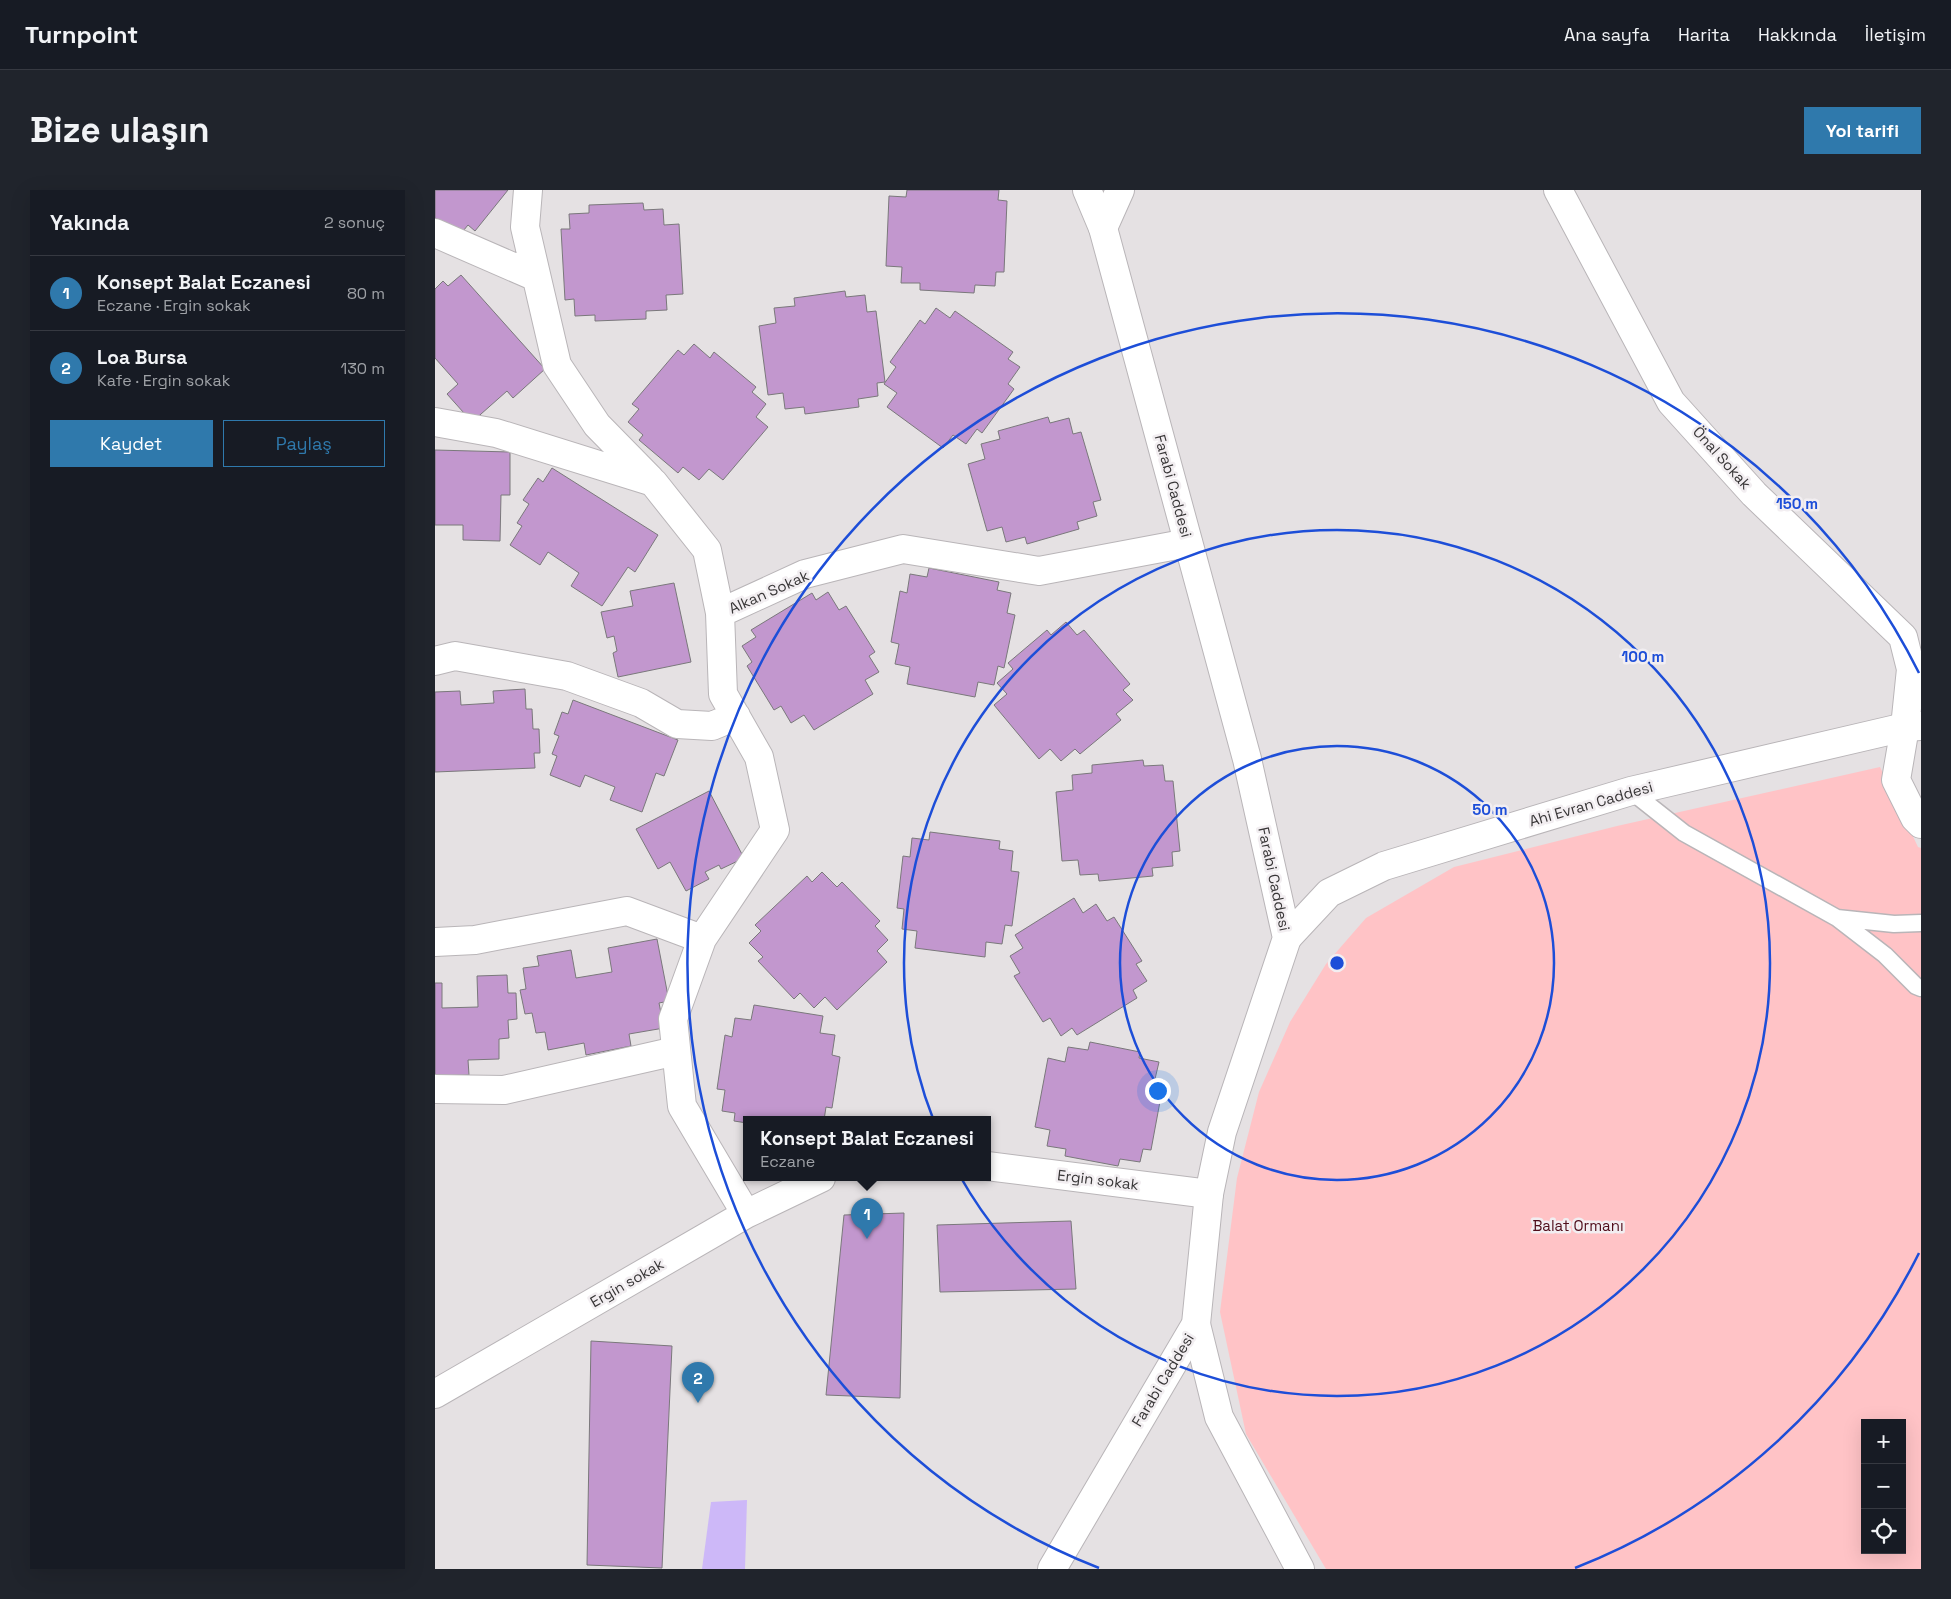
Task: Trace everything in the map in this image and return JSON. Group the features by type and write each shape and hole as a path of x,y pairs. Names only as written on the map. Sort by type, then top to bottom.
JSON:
{"street":[{"name":"Alkan Sokak","path":"528,190 525,227 535,277 557,365 597,425 653,482 707,550 720,613 805,574 903,549 1039,571 1188,543"},
{"name":"Farabi Caddesi","path":"1052,1569 1196,1324 1209,1194 1222,1132 1287,938 1247,759 1103,228 1087,190"},
{"path":"1103,228 1120,190"},
{"name":"Önal Sokak","path":"1558,190 1671,402 1754,494 1903,637 1911,669 1913,726 1896,780 1915,818 1921,824"},
{"path":"435,233 535,277"},
{"path":"435,422 496,433 653,482"},
{"path":"720,613 723,694 759,757 775,830 702,939 673,1019 682,1106 746,1214"},
{"path":"435,661 455,656 567,676 641,703 677,724 712,726 736,716"},
{"name":"Ahi Evran Caddesi","path":"1287,938 1329,893 1385,866 1631,791 1913,726"},
{"path":"435,942 475,940 627,912 702,939"},
{"path":"435,1089 504,1090 676,1051"},
{"name":"Ergin sokak","path":"991,1167 1209,1194"},
{"name":"Ergin sokak","path":"435,1394 746,1214 815,1181"},
{"path":"1196,1324 1219,1417 1300,1569"}],"lane":[{"path":"1631,791 1684,833 1837,918 1885,955 1916,986 1921,988"},
{"path":"1837,918 1894,924 1921,923"}],"green space":[{"name":"Balat Ormanı","path":"1880,767 1918,847 1921,848 1921,1569 1326,1569 1246,1434 1220,1312 1237,1178 1259,1092 1290,1022 1326,964 1366,918 1454,867 1617,826"}],"shaded area":[{"path":"747,1500 745,1569 702,1569 711,1502"}],"building":[{"path":"435,190 508,190 475,231 468,225 459,236 435,227"},
{"path":"907,190 999,190 998,200 1007,201 1004,272 996,272 995,286 975,285 974,293 920,290 920,283 901,283 902,267 886,266 889,196 906,197"},
{"path":"643,203 644,210 663,209 664,225 679,224 683,294 666,295 667,310 646,311 646,319 595,321 595,315 575,316 574,299 565,300 561,229 570,229 569,214 589,213 589,205"},
{"path":"461,275 545,369 513,398 507,391 472,422 447,394 458,384 435,358 435,289 443,281 448,286"},
{"path":"845,291 846,297 865,295 867,312 876,311 885,382 877,383 878,396 858,399 859,407 805,414 804,407 785,409 783,393 768,395 759,326 776,323 774,308 795,306 794,298"},
{"path":"936,308 950,318 955,311 1013,352 1008,359 1020,367 1008,384 1014,389 982,433 977,429 966,444 953,435 943,448 887,407 897,393 884,384 896,367 890,362 920,320 925,324"},
{"path":"694,344 710,358 714,352 756,387 752,392 766,404 756,417 768,427 723,480 709,469 699,480 683,467 678,473 639,440 643,435 628,422 639,409 632,404 678,350 684,355"},
{"path":"1048,417 1050,423 1069,418 1073,434 1081,432 1101,500 1093,502 1097,516 1077,522 1079,529 1027,544 1025,537 1006,542 1002,527 987,531 968,464 985,459 981,444 1000,439 998,431"},
{"path":"435,450 510,452 510,495 501,495 500,541 463,540 463,525 435,525"},
{"path":"552,468 658,535 635,572 628,567 602,606 571,586 579,573 548,552 540,565 510,545 522,526 517,523 529,504 523,500 538,478 543,482"},
{"path":"929,568 999,582 997,590 1011,593 1007,613 1015,615 1004,668 998,666 994,685 978,682 975,697 907,684 910,667 895,664 899,644 891,642 900,591 907,593 910,574 927,577"},
{"path":"674,583 691,662 618,677 613,653 617,651 614,636 607,638 601,612 633,606 630,591"},
{"path":"828,592 839,610 846,606 875,652 869,656 879,672 865,680 873,694 814,730 804,715 791,723 781,706 774,710 747,666 752,662 742,646 756,637 751,630 812,593 816,600"},
{"path":"1066,622 1077,635 1084,630 1130,684 1123,690 1133,700 1116,714 1121,720 1080,754 1075,749 1061,761 1050,749 1039,759 994,705 1007,694 997,683 1013,669 1008,663 1047,630 1051,635"},
{"path":"525,689 526,709 532,709 533,729 539,729 540,753 534,753 535,768 435,772 435,692 460,691 461,705 494,703 493,691"},
{"path":"573,700 678,740 664,776 656,773 642,812 610,800 615,787 585,775 580,787 550,775 557,756 552,754 559,736 554,734 562,712 568,714"},
{"path":"1143,760 1144,766 1163,765 1165,781 1173,781 1180,851 1172,852 1173,866 1152,868 1153,876 1099,881 1098,874 1080,875 1078,860 1062,861 1056,792 1073,790 1072,775 1092,773 1092,765"},
{"path":"709,791 744,858 721,869 719,865 705,872 709,879 686,891 670,862 658,869 636,829"},
{"path":"930,832 1000,841 999,849 1013,851 1011,871 1019,872 1012,926 1005,925 1002,944 986,942 985,957 915,948 917,931 902,929 904,909 897,908 903,856 910,857 912,838 929,840"},
{"path":"822,872 837,887 842,882 880,921 875,926 888,940 877,951 887,962 837,1010 825,997 814,1008 800,993 794,999 758,961 763,957 749,943 761,931 755,925 807,876 812,882"},
{"path":"1074,898 1083,913 1096,904 1107,921 1114,917 1142,961 1136,964 1147,981 1133,990 1137,998 1077,1035 1072,1028 1061,1036 1050,1018 1043,1022 1014,976 1020,973 1010,956 1023,948 1015,935"},
{"path":"657,939 669,1001 659,1003 664,1028 629,1034 631,1046 586,1055 584,1043 548,1050 545,1032 536,1033 532,1013 525,1014 520,990 526,989 523,968 539,966 537,956 571,950 576,978 612,972 608,948"},
{"path":"507,975 508,993 516,993 517,1019 508,1020 509,1038 499,1039 499,1059 468,1060 469,1075 435,1076 435,983 442,983 442,1008 478,1007 477,976"},
{"path":"754,1005 823,1016 820,1033 835,1035 832,1055 840,1057 832,1108 826,1107 825,1116 743,1116 743,1122 734,1121 735,1113 722,1111 725,1090 717,1089 725,1035 732,1037 735,1018 751,1020"},
{"path":"1090,1042 1140,1052 1139,1058 1159,1062 1155,1079 1164,1080 1151,1150 1143,1149 1140,1162 1120,1159 1118,1166 1065,1156 1066,1149 1047,1146 1050,1130 1035,1127 1048,1058 1065,1062 1068,1047 1088,1050"},
{"path":"904,1213 900,1398 826,1395 844,1215"},
{"path":"1071,1221 1076,1289 940,1292 937,1225"},
{"path":"591,1341 672,1346 662,1568 587,1565"}],"place":[{"name":"Konsept Balat Eczanesi","path":"867,1239"},
{"name":"Loa Bursa","path":"698,1403"}]}
